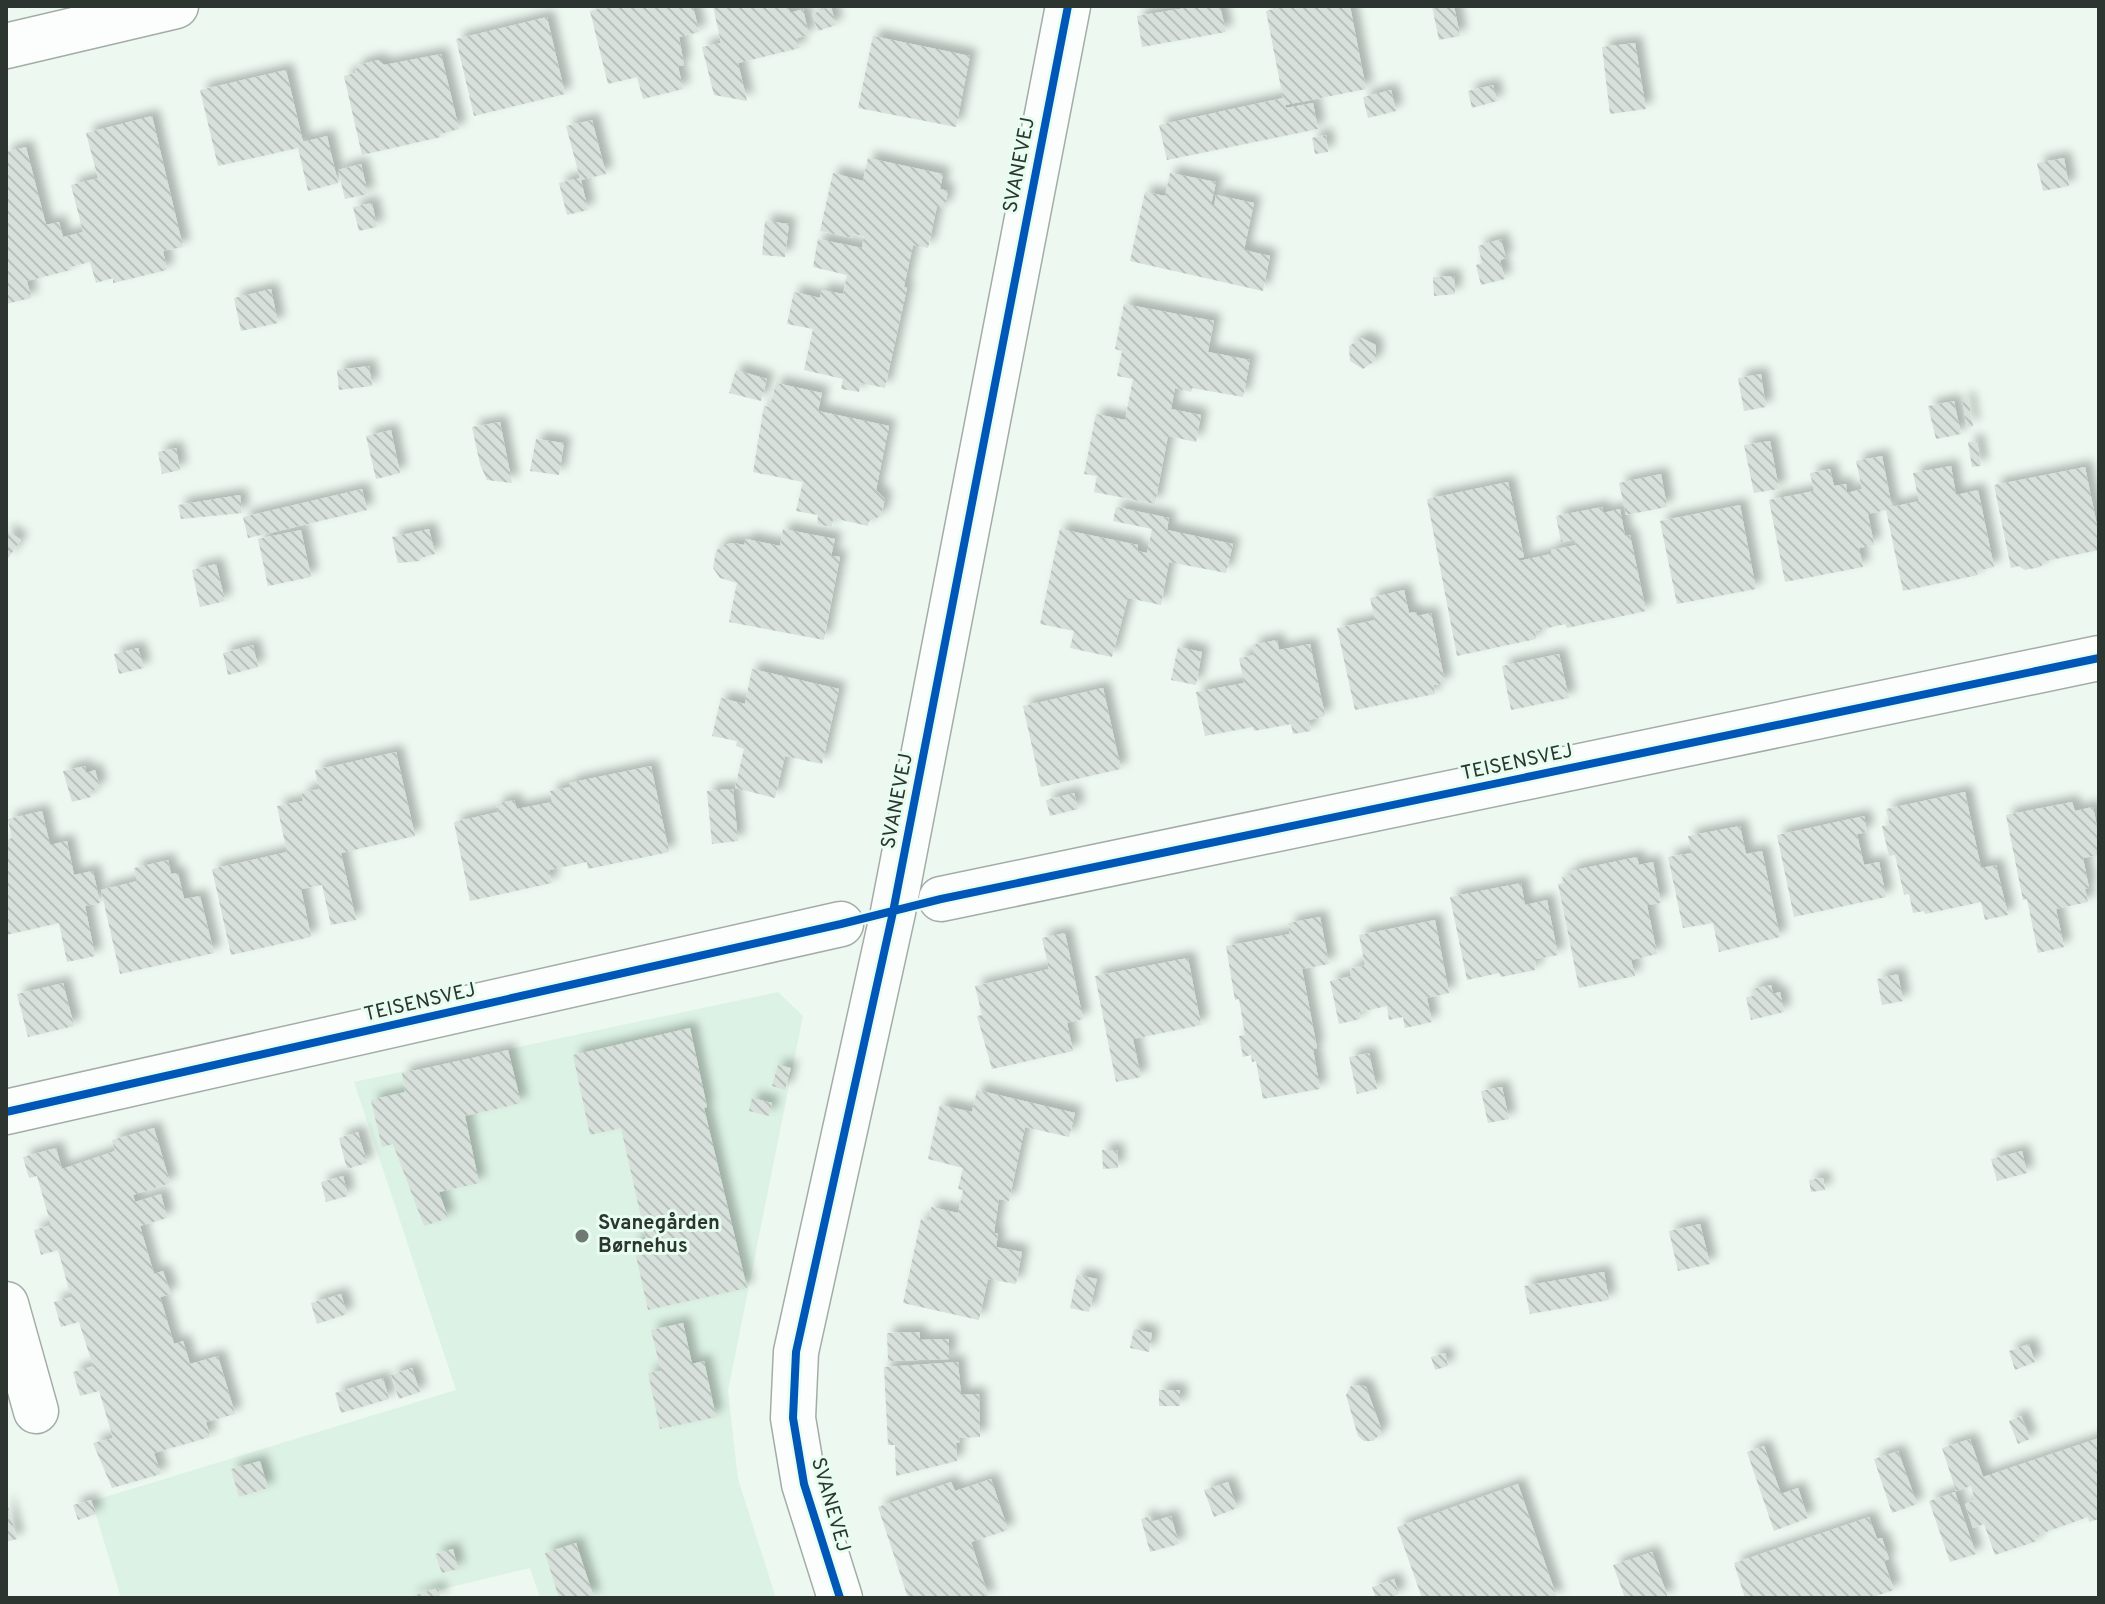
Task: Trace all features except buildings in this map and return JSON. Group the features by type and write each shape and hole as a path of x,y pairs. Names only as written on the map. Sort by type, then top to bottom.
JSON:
{"street":[{"path":"6,46 176,6"},
{"name":"SVANEVEJ","path":"840,1598 804,1484 793,1418 796,1352 893,912 1068,6"},
{"name":"TEISENSVEJ","path":"941,899 2099,658"},
{"name":"TEISENSVEJ","path":"6,1112 841,924"},
{"path":"6,1304 36,1411"}],"shaded area":[{"name":"Svanegården Børnehus","path":"778,992 803,1016 728,1391 738,1479 776,1598 540,1598 530,1568 406,1598 121,1598 92,1501 456,1390 354,1082"}],"cycle path":[{"path":"840,1598 804,1484 793,1418 796,1352 893,912 1068,6"},
{"path":"6,1112 941,899 2099,658"}],"place":[{"name":"Svanegården Børnehus","path":"582,1236"}]}
